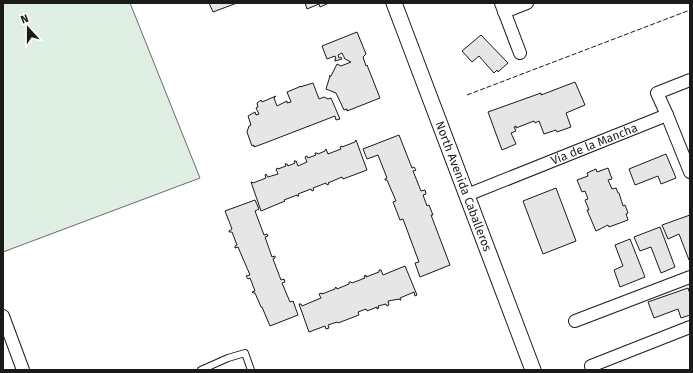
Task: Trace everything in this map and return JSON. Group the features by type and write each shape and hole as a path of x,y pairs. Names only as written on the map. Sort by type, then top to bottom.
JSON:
{"street":[{"name":"North Avenida Caballeros","path":"394,3 533,370"},
{"path":"520,53 503,7 527,3"},
{"path":"690,80 657,93 690,172"},
{"name":"Via de la Mancha","path":"467,195 667,115"},
{"path":"575,321 690,277"},
{"path":"3,316 23,370"},
{"path":"591,366 690,327"}],"lane":[{"path":"202,370 228,358 245,353 251,370"}],"green space":[{"path":"3,3 130,3 200,178 3,252"}],"building":[{"path":"209,3 237,3 213,12"},
{"path":"305,3 329,3 320,7 319,4 307,9"},
{"path":"357,32 366,54 363,57 366,66 367,65 380,98 347,111 347,109 344,110 336,93 326,89 330,76 337,64 341,66 351,62 345,59 342,53 338,55 339,58 341,57 342,59 335,61 335,56 327,59 322,46"},
{"path":"481,35 508,63 498,72 497,70 494,73 479,56 472,62 462,51"},
{"path":"575,82 585,105 566,113 571,127 557,132 556,130 544,134 539,121 535,123 534,121 516,128 516,126 514,127 516,131 511,133 516,144 502,150 488,112 541,93 541,95"},
{"path":"313,83 319,99 324,97 328,99 331,98 340,119 336,120 335,116 254,147 254,145 252,146 247,132 249,126 251,125 248,116 255,112 256,115 259,114 256,108 258,107 257,103 261,100 262,102 276,96 274,98 277,106 287,101 287,103 291,102 287,92 300,86"},
{"path":"399,135 412,168 414,167 416,170 413,171 421,191 425,190 426,194 423,195 427,206 429,205 433,215 431,215 450,265 420,277 415,263 419,262 403,219 400,220 393,202 396,201 387,180 385,180 387,178 378,155 367,159 363,149"},
{"path":"356,140 367,170 343,179 342,177 328,183 329,184 327,185 326,183 313,188 314,190 312,191 311,189 298,194 299,196 297,195 284,200 285,201 261,211 251,182 253,183 266,178 266,174 268,177 278,174 276,169 286,166 285,164 288,166 296,161 298,166 307,162 305,157 307,156 308,158 316,155 315,153 318,154 325,151 326,149 328,154 341,149 340,147 342,146 355,142"},
{"path":"666,154 676,178 661,184 658,176 635,185 629,169"},
{"path":"608,168 612,179 608,180 612,189 616,188 619,193 623,206 625,205 628,213 626,214 628,220 609,227 608,225 596,231 587,210 589,210 585,200 588,199 585,191 582,192 577,180 588,176 587,173 596,169 597,172"},
{"path":"556,188 576,241 543,254 523,201"},
{"path":"255,200 259,209 255,211 264,235 267,234 268,236 265,237 272,257 275,256 273,259 281,280 284,279 285,282 282,283 290,302 293,301 298,315 270,326 255,293 252,292 255,291 250,278 248,279 246,276 250,275 238,247 235,248 237,245 232,232 229,232 232,229 225,211"},
{"path":"690,215 689,260 679,234 668,239 662,225"},
{"path":"660,227 675,267 661,273 651,247 640,251 634,237"},
{"path":"630,239 645,277 620,287 614,270 623,266 615,245"},
{"path":"405,266 417,295 415,296 414,292 400,298 401,300 388,301 389,305 387,306 386,304 378,306 379,308 377,309 377,307 367,311 366,309 358,312 359,315 328,325 329,328 326,329 325,326 309,332 299,304 302,306 321,298 319,294 335,289 336,287 337,289 349,284 349,282 352,283 365,278 364,276 366,275 366,277 379,272 379,270 381,270 383,275"},
{"path":"688,288 690,294 690,315 681,318 678,309 654,318 648,302"}],"fence":[{"path":"467,95 690,10"}]}
